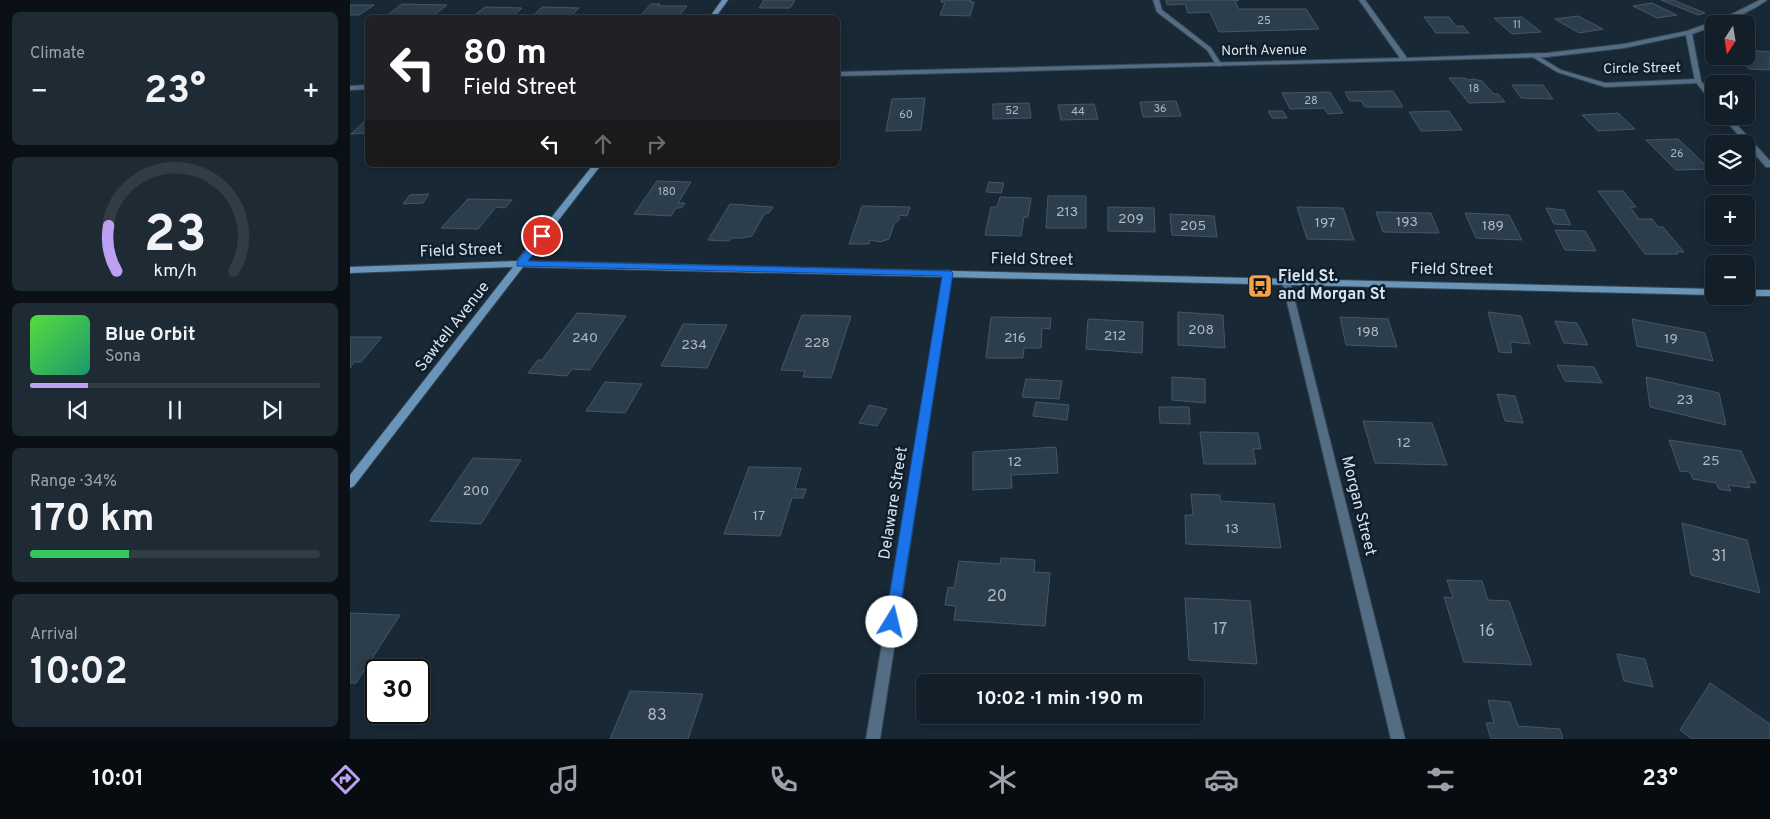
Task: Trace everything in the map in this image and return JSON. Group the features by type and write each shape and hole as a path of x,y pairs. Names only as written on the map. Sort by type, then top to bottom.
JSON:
{"street":[{"path":"714,15 725,0"},
{"path":"1156,0 1158,11 1209,49 1219,65"},
{"path":"1362,0 1405,60"},
{"path":"1689,33 1728,18 1764,0"},
{"name":"North Avenue","path":"840,74 1533,55 1624,46 1689,33"},
{"name":"Circle Street","path":"1689,33 1698,81 1705,90"},
{"name":"Circle Street","path":"1533,55 1559,71 1604,85 1698,81"},
{"path":"350,88 365,87"},
{"path":"1733,125 1769,165"},
{"name":"Sawtell Avenue","path":"350,483 595,167"},
{"name":"Field Street","path":"350,270 520,264 1705,292"},
{"name":"Delaware Street","path":"873,739 948,273"},
{"name":"Morgan Street","path":"1286,281 1398,739"},
{"path":"1755,293 1770,294"}],"building":[{"path":"764,0 795,0 790,8 759,8"},
{"path":"941,0 971,0 970,2 974,2 970,16 940,15 945,2 941,2"},
{"path":"1166,0 1239,0 1235,1 1239,9 1306,9 1319,29 1219,32 1210,12 1188,13 1185,4 1167,5"},
{"path":"1661,0 1673,0 1705,13 1698,15"},
{"path":"1652,3 1677,15 1657,18 1633,6"},
{"path":"402,4 447,5 434,15 387,15"},
{"path":"651,4 660,4 659,6 687,6 680,15 641,15"},
{"path":"350,5 374,5 359,15 350,15"},
{"path":"485,7 522,8 514,15 475,15"},
{"path":"542,7 579,8 572,15 534,15"},
{"path":"1578,16 1603,29 1579,33 1555,19"},
{"path":"1424,17 1449,17 1456,26 1463,26 1469,33 1436,33"},
{"path":"1522,17 1541,32 1512,34 1494,18"},
{"path":"1755,51 1770,52 1770,70 1749,69 1746,65 1755,65"},
{"path":"1449,78 1482,81 1494,94 1498,94 1505,102 1469,103"},
{"path":"1512,85 1543,85 1553,99 1521,98"},
{"path":"1393,91 1403,107 1365,107 1361,101 1350,101 1345,92"},
{"path":"1330,92 1343,113 1328,114 1324,108 1290,109 1282,93"},
{"path":"925,98 921,130 886,131 892,99"},
{"path":"1176,101 1181,116 1143,117 1140,102"},
{"path":"1029,103 1031,118 993,119 993,104"},
{"path":"1094,104 1098,119 1061,120 1058,105"},
{"path":"1268,111 1283,111 1287,118 1272,118"},
{"path":"1449,111 1462,130 1421,131 1409,112"},
{"path":"1618,113 1635,129 1598,131 1582,115"},
{"path":"365,121 365,133 351,134"},
{"path":"1678,139 1705,164 1705,169 1676,170 1646,140"},
{"path":"657,181 691,182 678,203 685,203 681,208 676,208 671,216 634,214"},
{"path":"989,182 1004,183 1001,193 986,192"},
{"path":"1598,191 1623,191 1636,207 1630,207 1639,219 1652,219 1658,227 1663,227 1684,252 1676,252 1678,254 1645,254"},
{"path":"429,194 423,203 403,204 410,195"},
{"path":"1048,196 1086,196 1086,228 1046,228"},
{"path":"1000,197 1031,198 1028,217 1024,217 1021,236 985,235 991,207 997,207"},
{"path":"468,199 512,200 505,208 496,207 478,229 441,228"},
{"path":"730,204 773,207 769,213 765,213 752,236 732,238 729,241 708,240"},
{"path":"862,206 910,207 907,216 899,215 899,220 894,224 889,239 880,242 870,240 869,244 849,244"},
{"path":"1108,207 1154,208 1155,232 1108,231"},
{"path":"1297,207 1343,208 1354,240 1307,239"},
{"path":"1546,208 1564,210 1571,225 1554,224"},
{"path":"1376,212 1431,213 1439,233 1383,232"},
{"path":"1465,213 1509,215 1522,240 1476,238"},
{"path":"1170,214 1214,216 1217,237 1172,235"},
{"path":"1555,230 1585,231 1596,251 1565,250"},
{"path":"1178,312 1223,315 1225,348 1178,345"},
{"path":"1488,312 1521,316 1530,344 1510,342 1512,353 1499,352"},
{"path":"577,313 626,316 590,370 572,369 567,376 528,373 538,360 542,360"},
{"path":"802,315 851,316 831,378 803,377 805,371 781,370"},
{"path":"991,317 1051,318 1050,329 1042,328 1041,348 1024,348 1023,358 986,358"},
{"path":"1340,317 1388,319 1397,347 1346,345"},
{"path":"1088,319 1143,322 1142,353 1086,349"},
{"path":"1632,319 1705,333 1713,361 1637,346"},
{"path":"1555,321 1577,323 1588,345 1564,343"},
{"path":"683,324 727,325 707,368 661,366"},
{"path":"350,337 382,337 361,362 354,362 350,368"},
{"path":"1557,365 1594,367 1602,383 1565,381"},
{"path":"1172,377 1205,379 1205,403 1172,400"},
{"path":"1646,377 1719,393 1726,425 1650,407"},
{"path":"1026,379 1062,381 1059,399 1022,397"},
{"path":"605,382 642,384 625,413 586,411"},
{"path":"1497,394 1515,396 1523,423 1505,421"},
{"path":"1036,402 1069,405 1067,420 1033,416"},
{"path":"869,405 887,409 877,426 859,423"},
{"path":"1159,407 1189,407 1190,424 1160,423"},
{"path":"1363,421 1432,423 1447,465 1375,463"},
{"path":"1200,432 1258,433 1261,449 1253,449 1256,464 1204,464"},
{"path":"1669,440 1741,451 1756,483 1748,482 1750,488 1728,485 1731,491 1719,489 1716,483 1693,479 1690,472 1680,471"},
{"path":"1056,447 1058,473 1011,475 1012,488 973,490 973,452"},
{"path":"473,458 521,460 481,524 430,521"},
{"path":"749,467 801,468 795,489 806,489 803,498 792,498 780,536 724,534"},
{"path":"1191,494 1220,495 1220,501 1274,504 1281,548 1186,544 1185,515 1193,515"},
{"path":"1682,523 1747,540 1760,593 1691,575"},
{"path":"1001,558 1035,560 1034,572 1050,573 1045,626 954,620 956,606 945,605 948,587 954,588 959,561 1000,564"},
{"path":"1447,580 1482,581 1488,600 1509,601 1532,665 1464,662 1444,597 1453,598"},
{"path":"1185,598 1250,601 1257,664 1189,660"},
{"path":"350,613 400,615 372,659 365,659 365,669 356,683 350,683"},
{"path":"1617,654 1645,659 1653,687 1624,681"},
{"path":"1710,683 1770,724 1770,739 1692,739 1680,730"},
{"path":"630,691 703,694 688,739 610,739"},
{"path":"1488,700 1510,702 1518,726 1560,729 1563,739 1491,739 1486,723 1494,723"}],"place":[{"name":"Field St. and Morgan St","path":"1260,286"}],"route":[{"path":"542,236 520,264 948,273 892,622"}]}
